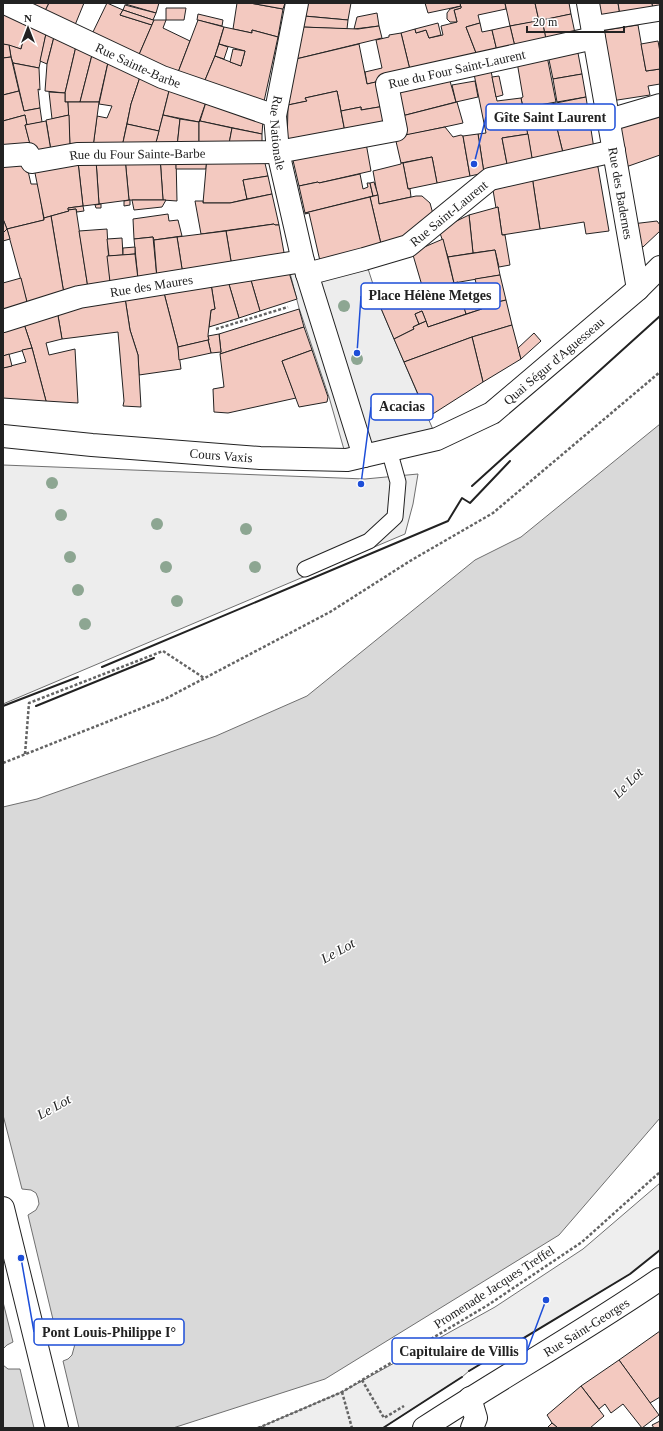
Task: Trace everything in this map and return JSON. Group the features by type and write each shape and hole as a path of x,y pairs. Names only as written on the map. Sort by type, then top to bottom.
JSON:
{"street":[{"name":"Rue Sainte-Barbe","path":"5,3 162,77 275,116"},
{"name":"Rue Nationale","path":"296,3 275,116 278,152 305,267 364,456"},
{"name":"Rue des Badernes","path":"588,3 638,289"},
{"name":"Rue du Four Saint-Laurent","path":"278,152 396,130 387,84 593,32"},
{"path":"609,120 660,105"},
{"name":"Rue Saint-Laurent","path":"305,267 364,259 408,246 490,179 614,151"},
{"name":"Rue du Four Sainte-Barbe","path":"3,156 28,154 32,162 77,154 278,152"},
{"name":"Rue des Maures","path":"3,321 79,297 305,267"},
{"name":"Quai Ségur d'Aguesseau","path":"437,439 492,413 638,289 660,267"},
{"name":"Cours Vaxis","path":"3,436 92,445 267,458 347,460 437,439"},
{"path":"3,1208 57,1428"},
{"name":"Rue Saint-Georges","path":"424,1428 470,1398 622,1305 660,1279"},
{"path":"470,1398 476,1418 472,1428"}],"lane":[{"path":"593,32 660,13"},
{"path":"305,569 369,541 395,517 398,482 389,450"}],"path":[{"path":"216,330 315,299"},
{"path":"3,762 165,698 330,612 410,561 493,513 660,372"},
{"path":"25,754 29,703 163,651 204,678"},
{"name":"Promenade Jacques Treffel","path":"258,1428 342,1392 488,1305 582,1242 660,1172"},
{"path":"362,1380 384,1418 411,1402"},
{"path":"342,1392 352,1428"}],"shaded area":[{"path":"362,250 380,306 437,439 347,460 329,397 299,308 289,269"},
{"path":"3,465 365,479 418,474 413,504 405,534 3,704"},
{"path":"660,1183 660,1250 630,1274 469,1371 383,1428 258,1428 342,1392 495,1307 583,1249"}],"water":[{"name":"Le Lot","path":"660,424 660,1118 559,1235 325,1379 173,1428 3,1428 3,807 37,799 216,736 307,696 475,560 521,537"}],"pier":[{"path":"3,1115 22,1189 31,1190 36,1193 38,1198 39,1204 36,1210 28,1215 56,1332 67,1334 72,1338 75,1344 72,1355 63,1361 79,1428 34,1428 20,1369 8,1369 3,1365 3,1349 13,1342 3,1302"}],"building":[{"path":"28,3 49,3 45,11"},
{"path":"49,3 84,3 75,25 45,11"},
{"path":"107,3 123,10 120,15 152,25 138,57 92,34"},
{"path":"122,3 159,3 156,13"},
{"path":"237,3 250,3 283,9 278,37 252,30 252,33 233,29"},
{"path":"250,3 285,3 283,9"},
{"path":"306,3 351,3 348,20 304,16"},
{"path":"425,3 460,3 461,6 428,13"},
{"path":"460,3 505,3 506,9 478,15 480,23 466,27 478,58 411,74 401,33 415,29 416,33 426,30 429,38 443,35 441,26 457,22 454,10 461,8"},
{"path":"505,3 535,3 539,21 510,26"},
{"path":"535,3 569,3 571,14 539,21"},
{"path":"595,3 618,3 620,15 598,19"},
{"path":"618,3 652,3 653,9 620,15"},
{"path":"652,3 660,3 660,7 653,9"},
{"path":"125,5 156,13 153,20 123,10"},
{"path":"461,6 461,8 454,10 457,22 450,22 447,19 447,13 450,9"},
{"path":"166,8 186,8 184,20 166,20"},
{"path":"123,10 154,20 152,25 120,15"},
{"path":"3,12 28,22 21,49 3,44"},
{"path":"377,13 379,26 354,29 357,17"},
{"path":"198,14 223,20 222,26 197,20"},
{"path":"571,14 576,38 547,44 542,20"},
{"path":"304,16 348,20 347,29 302,27"},
{"path":"154,20 166,20 163,28 190,41 177,75 138,57"},
{"path":"198,20 224,27 215,56 203,85 177,75"},
{"path":"542,20 547,44 516,51 510,26"},
{"path":"28,22 47,29 39,68 13,63 11,57 9,45 21,49"},
{"path":"438,23 441,35 429,38 426,30 416,33 415,29"},
{"path":"480,23 482,32 492,30 498,55 478,58 466,27"},
{"path":"638,25 646,71 660,69 660,84 648,86 650,95 611,101 600,31"},
{"path":"379,26 382,38 296,59 302,27 358,29"},
{"path":"510,26 516,51 498,55 492,30"},
{"path":"224,27 252,33 252,30 278,37 263,106 203,85 215,56 241,66 245,51 219,44"},
{"path":"47,29 55,33 47,64 40,61"},
{"path":"55,33 77,42 65,93 45,91 47,64"},
{"path":"401,33 411,74 367,84 365,72 382,68 376,40 389,37 389,35"},
{"path":"658,41 660,52 660,69 646,71 641,44"},
{"path":"77,42 93,51 80,102 65,102 65,93"},
{"path":"3,44 9,45 11,57 3,58"},
{"path":"219,44 228,47 224,59 215,56"},
{"path":"359,44 367,84 380,81 385,106 361,110 361,107 341,111 337,91 305,98 307,101 288,105 296,59"},
{"path":"577,48 582,74 553,79 548,55"},
{"path":"233,49 245,51 241,66 230,62"},
{"path":"93,51 109,58 99,102 80,102"},
{"path":"547,56 556,102 523,108 521,98 523,97 517,62"},
{"path":"11,57 19,91 3,95 3,58"},
{"path":"109,58 141,74 131,104 122,147 93,147 97,116 107,118 112,106 99,104"},
{"path":"13,63 39,68 40,90 38,89 40,108 24,111"},
{"path":"490,66 497,101 521,98 528,134 502,138 508,169 484,173 478,134 486,133 473,69"},
{"path":"141,74 170,87 159,131 127,124 131,104"},
{"path":"448,74 456,102 398,117 391,88"},
{"path":"582,74 586,97 557,102 553,79"},
{"path":"499,76 503,95 496,97 492,77"},
{"path":"475,81 478,97 456,102 452,85"},
{"path":"170,87 207,99 199,122 163,115"},
{"path":"19,91 24,111 40,108 42,122 27,125 25,115 3,121 3,95"},
{"path":"337,91 346,137 287,147 288,105 307,101 305,98"},
{"path":"49,92 65,93 65,102 68,102 69,115 52,119"},
{"path":"586,97 594,149 564,157 551,104"},
{"path":"207,99 263,120 262,134 200,121"},
{"path":"68,102 99,102 93,147 70,147"},
{"path":"457,102 463,123 403,136 398,117"},
{"path":"551,104 564,157 533,164 523,108"},
{"path":"385,106 389,129 346,137 341,111 361,107 361,110"},
{"path":"658,112 660,116 660,155 623,168 615,125"},
{"path":"25,115 27,125 25,125 31,147 5,153 3,144 3,121"},
{"path":"69,115 70,147 51,151 46,120"},
{"path":"163,115 180,119 177,147 155,146"},
{"path":"180,119 199,122 199,148 177,147"},
{"path":"46,121 51,151 33,156 25,125"},
{"path":"200,121 232,128 228,149 199,148"},
{"path":"127,124 159,131 155,146 122,147"},
{"path":"445,127 453,137 463,136 470,176 437,183 432,157 401,163 395,137"},
{"path":"232,128 262,134 262,150 228,149"},
{"path":"478,134 484,173 470,176 463,136"},
{"path":"528,134 533,164 508,169 502,138"},
{"path":"366,143 371,171 299,186 292,156"},
{"path":"160,157 176,157 177,201 163,200"},
{"path":"160,157 163,200 129,200 125,158"},
{"path":"176,157 207,157 206,169 176,169"},
{"path":"207,157 264,159 268,176 243,180 247,199 230,203 203,203"},
{"path":"432,157 437,183 408,189 403,163"},
{"path":"125,158 129,200 99,204 96,160"},
{"path":"96,160 99,204 83,206 78,162"},
{"path":"26,162 31,184 38,184 44,220 7,229 3,219 3,164"},
{"path":"78,162 83,206 68,208 69,211 44,218 34,168"},
{"path":"403,163 411,197 379,204 373,171"},
{"path":"596,166 598,167 609,231 586,234 584,222 540,229 532,176"},
{"path":"360,174 363,189 368,187 367,183 370,183 373,196 305,213 299,186"},
{"path":"268,176 272,194 247,199 243,180"},
{"path":"532,176 540,229 502,235 498,207 496,208 492,184"},
{"path":"374,182 378,195 373,196 370,183"},
{"path":"272,194 279,225 274,224 201,234 195,201 203,201 203,203 230,203"},
{"path":"378,195 379,204 422,196 430,203 433,214 410,237 381,244 370,197"},
{"path":"370,197 381,244 320,261 309,213 305,213"},
{"path":"130,200 130,205 124,206 124,201"},
{"path":"132,200 166,200 162,207 134,210"},
{"path":"101,204 101,208 96,208 95,205"},
{"path":"83,206 84,211 77,212 76,209 68,210 68,208"},
{"path":"498,207 502,235 505,235 510,265 499,267 495,250 473,253 469,215"},
{"path":"76,209 88,288 64,294 51,216"},
{"path":"168,214 169,221 178,220 182,236 154,240 153,237 134,239 133,219"},
{"path":"469,215 473,253 448,257 440,233 442,228"},
{"path":"51,216 64,294 28,306 7,229 44,220 44,218"},
{"path":"3,219 7,229 3,233"},
{"path":"657,221 660,225 660,231 643,247 639,243 632,224"},
{"path":"274,224 279,225 285,258 232,267 226,231"},
{"path":"7,229 10,239 3,241 3,233"},
{"path":"107,229 110,282 88,288 79,231"},
{"path":"226,231 232,267 183,275 177,237"},
{"path":"153,237 157,278 138,279 134,239"},
{"path":"177,237 183,275 157,278 154,240"},
{"path":"122,238 123,255 109,256 107,239"},
{"path":"443,239 454,283 423,289 413,255 415,251"},
{"path":"135,247 135,254 123,255 123,248"},
{"path":"495,250 500,275 454,283 448,257"},
{"path":"135,254 138,279 110,282 107,256"},
{"path":"288,269 297,299 260,311 250,277"},
{"path":"500,275 506,300 482,306 475,279"},
{"path":"250,277 260,311 239,318 228,281"},
{"path":"21,278 28,306 3,313 3,283"},
{"path":"228,281 239,318 209,327 211,310 215,309 211,284"},
{"path":"458,282 466,314 428,327 422,311 415,314 419,324 413,327 414,329 394,339 380,306 423,287 423,289"},
{"path":"211,284 215,309 211,310 208,335 209,340 178,347 164,293"},
{"path":"164,293 178,347 181,369 139,375 138,355 130,330 125,298"},
{"path":"125,298 130,330 138,355 141,407 123,406 124,401 118,332 62,339 57,310"},
{"path":"480,298 482,309 466,314 463,304"},
{"path":"506,300 512,325 472,337 404,362 394,339 414,329 413,327 426,321 428,327 482,309 482,306"},
{"path":"299,309 304,327 220,354 219,334"},
{"path":"57,310 62,339 46,343 49,355 75,349 78,403 46,401 23,321"},
{"path":"422,311 426,321 419,324 415,314"},
{"path":"23,321 32,348 3,356 3,328"},
{"path":"512,325 521,359 483,382 472,337"},
{"path":"304,327 312,350 282,361 296,398 228,413 214,412 213,389 224,387 220,354"},
{"path":"534,333 541,341 521,359 518,348"},
{"path":"219,334 221,352 211,353 208,336"},
{"path":"472,337 483,382 428,417 404,362"},
{"path":"208,340 211,353 179,360 178,347"},
{"path":"32,348 46,401 3,398 3,368 26,362 22,350"},
{"path":"312,350 328,397 327,402 299,407 282,361"},
{"path":"9,354 12,366 3,368 3,356"},
{"path":"660,1331 660,1397 650,1403 619,1360"},
{"path":"619,1360 659,1415 642,1428 623,1404 611,1413 605,1404 599,1409 581,1386"},
{"path":"581,1386 604,1416 590,1428 558,1428 552,1423 547,1415"},
{"path":"660,1421 660,1428 654,1428 652,1425"},
{"path":"552,1423 558,1428 547,1428"}],"wall":[{"path":"472,486 660,316"},
{"path":"102,667 448,521 462,498 470,503 510,461"},
{"path":"36,706 154,658"},
{"path":"3,706 78,677"},
{"path":"469,1371 630,1274 660,1250"},
{"path":"383,1428 462,1377"}],"place":[{"name":"Gîte Saint Laurent","path":"474,164"},
{"name":"Place Hélène Metges","path":"357,353"},
{"name":"Acacias","path":"361,484"},
{"name":"Pont Louis-Philippe I°","path":"21,1258"},
{"name":"Capitulaire de Villis","path":"546,1300"}]}
